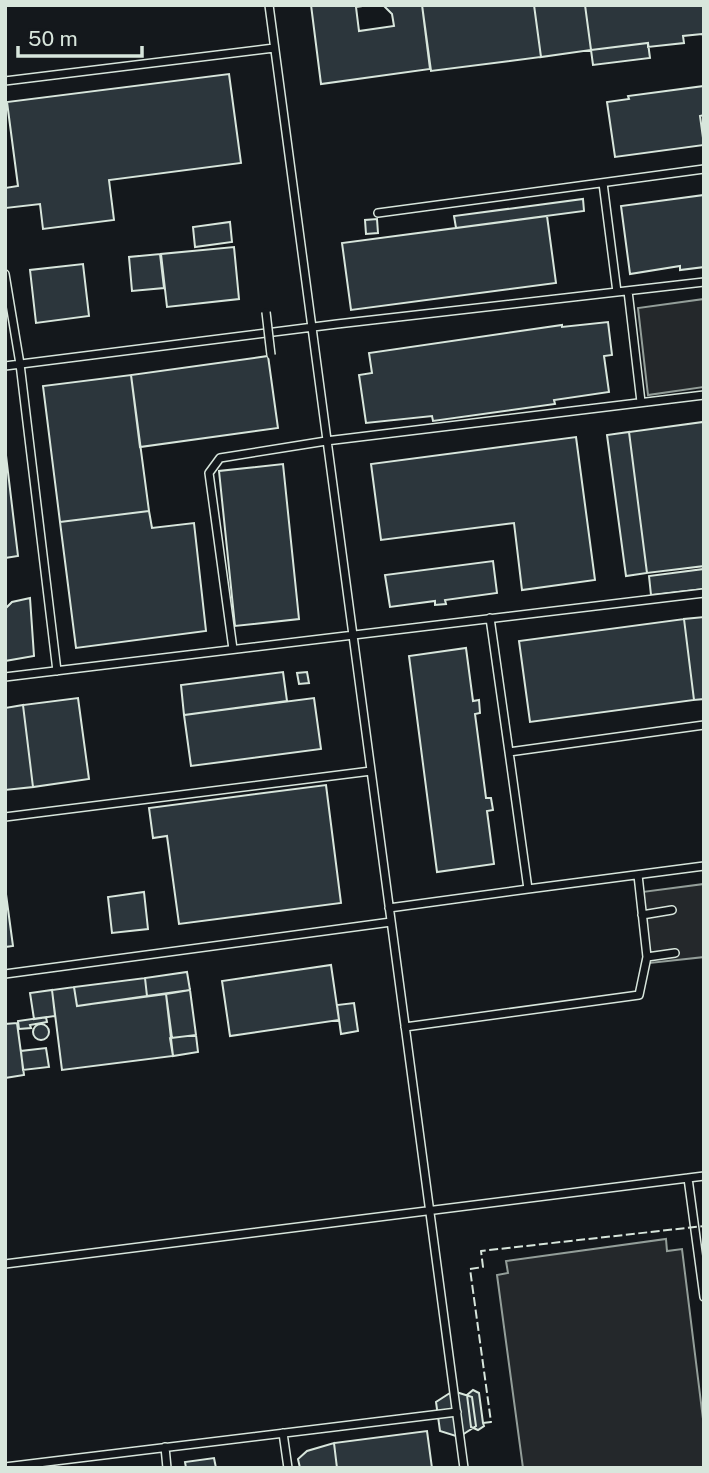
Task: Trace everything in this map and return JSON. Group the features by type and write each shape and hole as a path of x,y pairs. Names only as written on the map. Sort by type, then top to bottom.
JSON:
{"lane":[{"path":"269,5 464,1468"},
{"path":"5,81 274,48"},
{"path":"378,214 704,169"},
{"path":"603,183 617,292"},
{"path":"5,274 20,364 57,671"},
{"path":"5,366 311,327 704,282"},
{"path":"628,290 641,402"},
{"path":"266,312 271,355"},
{"path":"233,649 209,473 220,458 326,441 704,395"},
{"path":"5,677 704,593"},
{"path":"490,618 528,889"},
{"path":"509,752 704,725"},
{"path":"5,817 371,771"},
{"path":"389,908 704,866"},
{"path":"405,1027 639,995 647,957 638,875"},
{"path":"642,915 672,911"},
{"path":"5,974 391,922"},
{"path":"647,957 675,953"},
{"path":"5,1264 704,1176"},
{"path":"688,1178 704,1297"},
{"path":"5,1467 457,1412"},
{"path":"283,1433 288,1468"},
{"path":"165,1447 167,1468"}],"shaded area":[{"path":"704,299 704,387 648,395 638,308"},
{"path":"704,884 704,957 650,963 642,892"},
{"path":"666,1239 667,1251 682,1249 704,1427 704,1468 523,1468 497,1275 508,1273 506,1261"}],"building":[{"path":"311,5 369,5 356,7 359,31 394,26 392,14 383,5 422,5 430,69 321,84"},
{"path":"422,5 534,5 541,57 431,71"},
{"path":"534,5 585,5 591,50 541,57"},
{"path":"585,5 704,5 704,37 702,34 683,36 684,43 648,47 648,43 591,50"},
{"path":"648,43 650,58 593,65 591,50"},
{"path":"229,74 241,163 109,180 114,220 43,229 40,204 6,208 5,188 18,186 7,102"},
{"path":"704,86 704,115 700,116 704,145 615,157 607,102 629,99 628,96"},
{"path":"704,195 704,267 680,270 680,266 630,274 621,206"},
{"path":"583,199 584,211 456,228 454,216"},
{"path":"547,216 556,283 351,310 342,243"},
{"path":"377,219 378,233 366,234 365,220"},
{"path":"230,222 232,242 195,247 193,227"},
{"path":"234,247 239,299 167,307 161,254"},
{"path":"160,254 164,288 132,291 129,257"},
{"path":"83,264 89,316 36,323 30,270"},
{"path":"608,322 612,355 604,356 609,392 554,400 555,404 433,421 432,416 366,423 359,375 372,373 369,353 562,325"},
{"path":"268,356 278,428 140,447 131,375"},
{"path":"131,375 149,511 60,522 43,386"},
{"path":"703,422 704,566 647,573 629,432"},
{"path":"629,432 647,573 626,576 607,435"},
{"path":"576,437 595,580 522,590 514,523 381,540 371,464"},
{"path":"5,447 18,556 5,558"},
{"path":"283,464 299,619 235,626 219,471"},
{"path":"149,511 152,528 194,523 206,631 76,648 60,522"},
{"path":"493,561 497,593 445,600 446,604 435,605 435,601 390,607 385,575"},
{"path":"704,569 704,589 651,595 649,576"},
{"path":"30,598 34,656 5,661 5,609 12,602"},
{"path":"704,617 704,699 694,700 684,619"},
{"path":"684,619 694,700 530,722 519,641"},
{"path":"466,648 473,701 479,700 480,713 475,714 486,798 491,798 493,810 487,811 494,864 437,872 409,656"},
{"path":"283,672 287,701 184,715 181,685"},
{"path":"307,672 309,683 299,684 297,673"},
{"path":"78,698 89,779 33,787 23,705"},
{"path":"314,698 321,749 191,766 184,715"},
{"path":"23,705 33,787 5,790 5,708"},
{"path":"326,785 341,903 179,924 167,836 153,838 149,808"},
{"path":"5,887 13,946 5,947"},
{"path":"144,892 148,929 112,933 108,897"},
{"path":"331,965 339,1020 230,1036 222,981"},
{"path":"187,972 190,990 147,996 145,978"},
{"path":"145,978 147,996 77,1006 74,987"},
{"path":"74,987 77,1006 166,994 173,1056 62,1070 52,990"},
{"path":"52,990 55,1016 34,1019 30,993"},
{"path":"190,990 196,1035 172,1038 166,994"},
{"path":"354,1003 358,1031 341,1034 337,1005"},
{"path":"46,1017 47,1022 19,1029 18,1021"},
{"path":"17,1023 24,1075 5,1078 5,1024"},
{"path":"41,1024 49,1032 41,1040 33,1032"},
{"path":"196,1035 198,1052 173,1056 170,1038"},
{"path":"46,1048 49,1067 23,1070 21,1051"},
{"path":"473,1390 479,1393 484,1426 478,1430 471,1427 467,1395"},
{"path":"453,1391 472,1397 476,1426 459,1437 440,1431 436,1402"},
{"path":"427,1431 432,1468 337,1468 334,1443"},
{"path":"334,1443 337,1468 300,1468 298,1459 307,1451"},
{"path":"214,1458 216,1468 186,1468 185,1462"}],"fence":[{"path":"483,1423 491,1422 470,1269 483,1267 481,1251 704,1226"}]}
